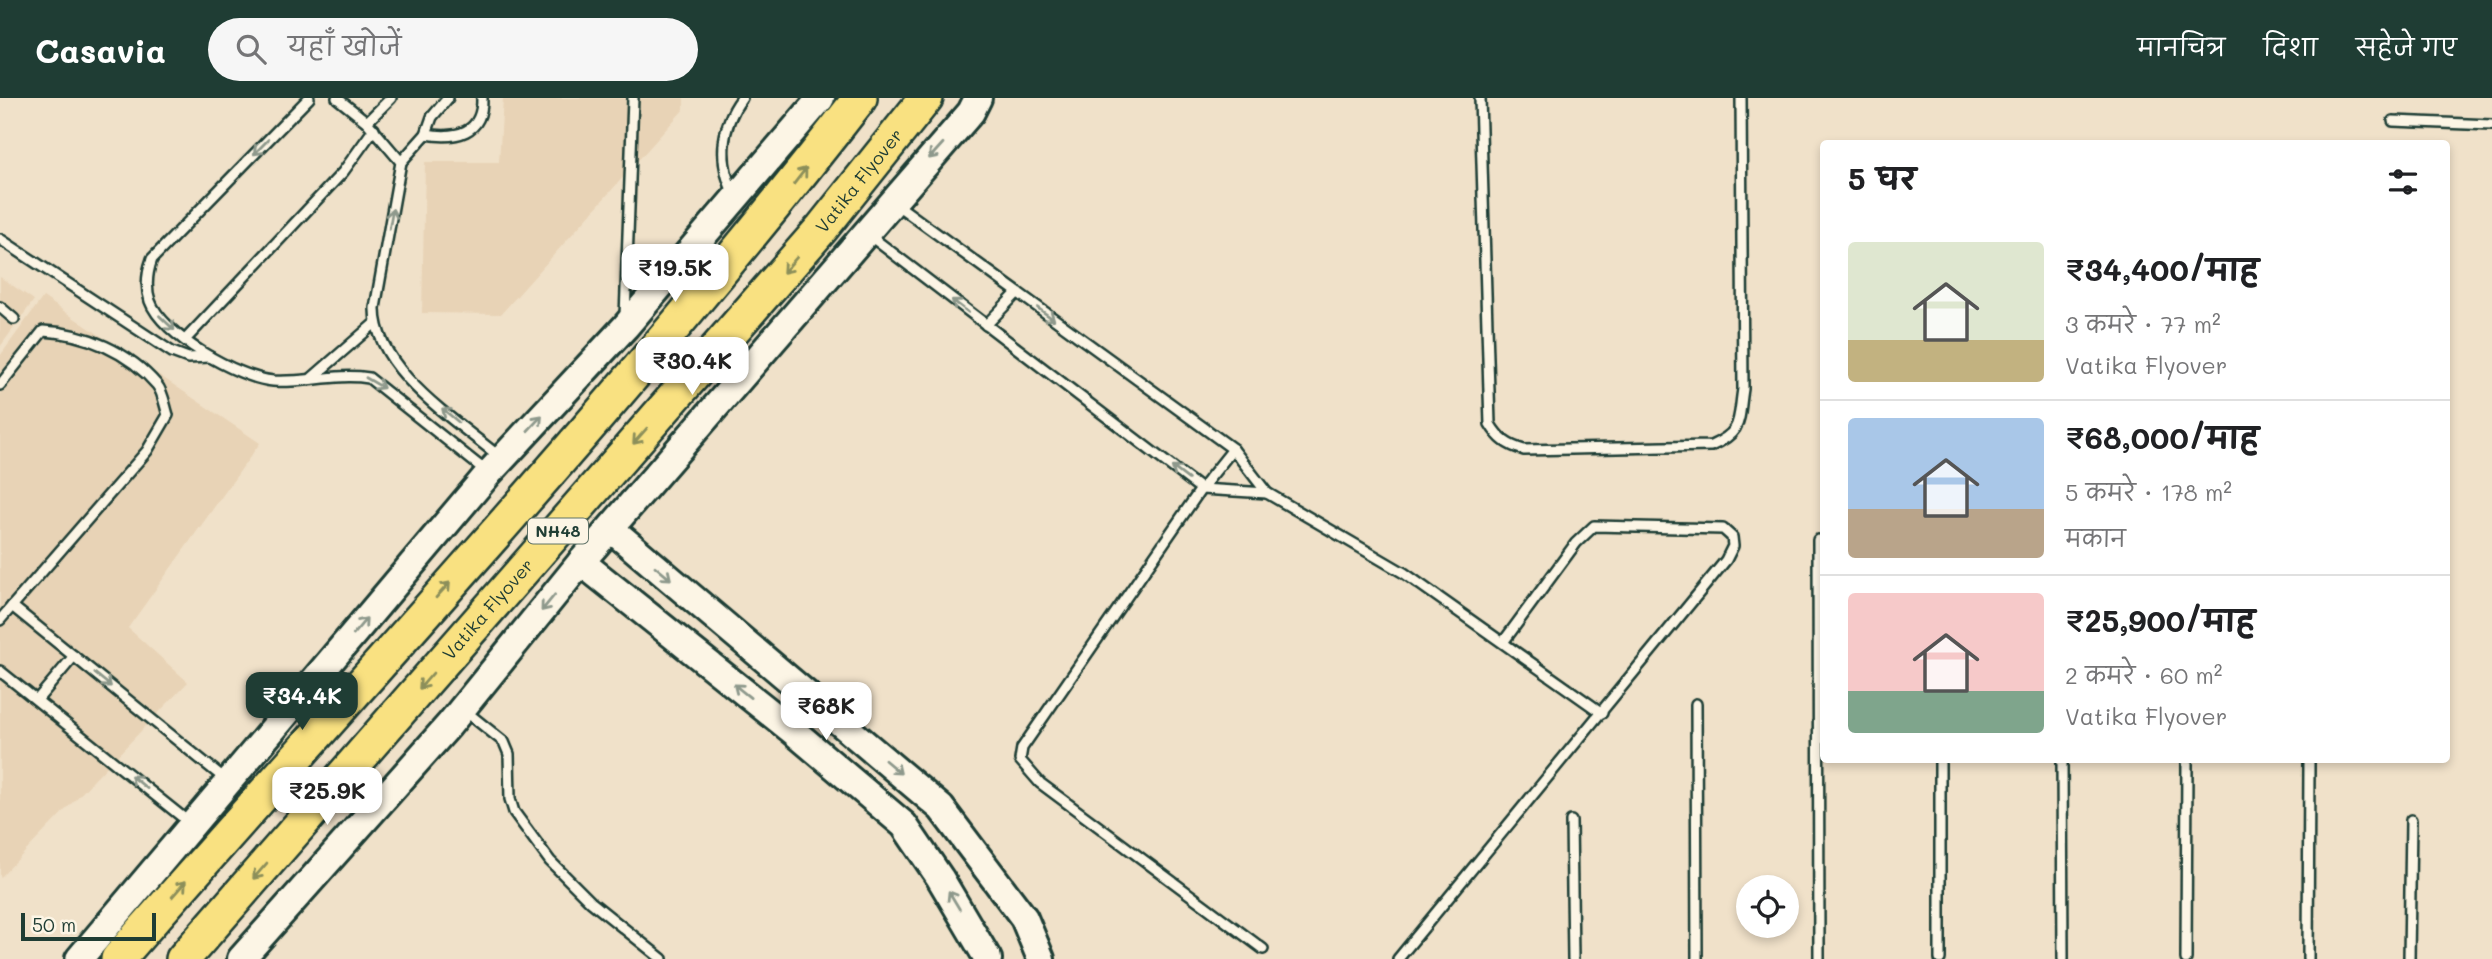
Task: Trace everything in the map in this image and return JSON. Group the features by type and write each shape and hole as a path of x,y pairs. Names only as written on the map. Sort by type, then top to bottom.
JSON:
{"highway":[{"name":"NH48","path":"118,959 538,483 789,189 860,98"},
{"name":"Vatika Flyover","path":"183,959 822,228 926,98"}],"street":[{"path":"79,959 496,466 625,327 821,98"},
{"path":"241,959 463,709 581,562 971,112 978,98"},
{"path":"611,529 941,808 1024,918 1041,959"},
{"path":"581,562 793,731 904,825 940,878 988,959"}],"lane":[{"path":"309,98 152,259 146,276 150,301 160,318 185,340 212,357 260,378 290,381 369,377 496,466"},
{"path":"337,98 367,122 401,162"},
{"path":"367,122 391,98"},
{"path":"448,98 432,117 426,134 401,162 374,324 381,344 398,370 496,466"},
{"path":"426,134 446,136 466,133 478,121 482,98"},
{"path":"625,327 633,98"},
{"path":"736,197 724,168 723,143 741,98"},
{"path":"1480,98 1490,424 1497,436 1509,446 1524,450 1711,446 1737,430 1743,389 1741,98"},
{"path":"2393,121 2492,125"},
{"path":"185,340 343,172 374,130"},
{"path":"892,202 1233,449 1267,493 1404,573 1504,641 1602,713"},
{"path":"865,233 1201,489 1267,493"},
{"path":"0,239 172,352 188,358 212,357"},
{"path":"986,325 1017,293"},
{"path":"0,307 14,318"},
{"path":"312,378 374,324"},
{"path":"0,385 43,331 67,332 120,352 159,386 168,415 147,452 0,620"},
{"path":"1233,449 1201,489 1022,748 1020,760 1040,783 1263,949"},
{"path":"1398,959 1726,560 1733,546 1732,537 1723,529 1594,526 1576,543 1504,641"},
{"path":"1818,540 1819,959"},
{"path":"12,606 229,782"},
{"path":"37,701 74,656"},
{"path":"0,671 193,825"},
{"path":"1696,704 1697,959"},
{"path":"463,709 503,742 509,754 510,799 514,812 550,861 591,902 662,959"},
{"path":"1940,763 1940,959"},
{"path":"2062,763 2063,959"},
{"path":"2186,959 2187,763"},
{"path":"2308,959 2309,763"},
{"path":"2409,959 2411,820"},
{"path":"1571,821 1573,959"}],"shaded area":[{"path":"503,98 684,98 684,109 501,314 422,313 425,162 499,162"},
{"path":"0,277 34,300 0,347"},
{"path":"43,297 260,443 128,628 188,682 0,878 0,356"}]}
